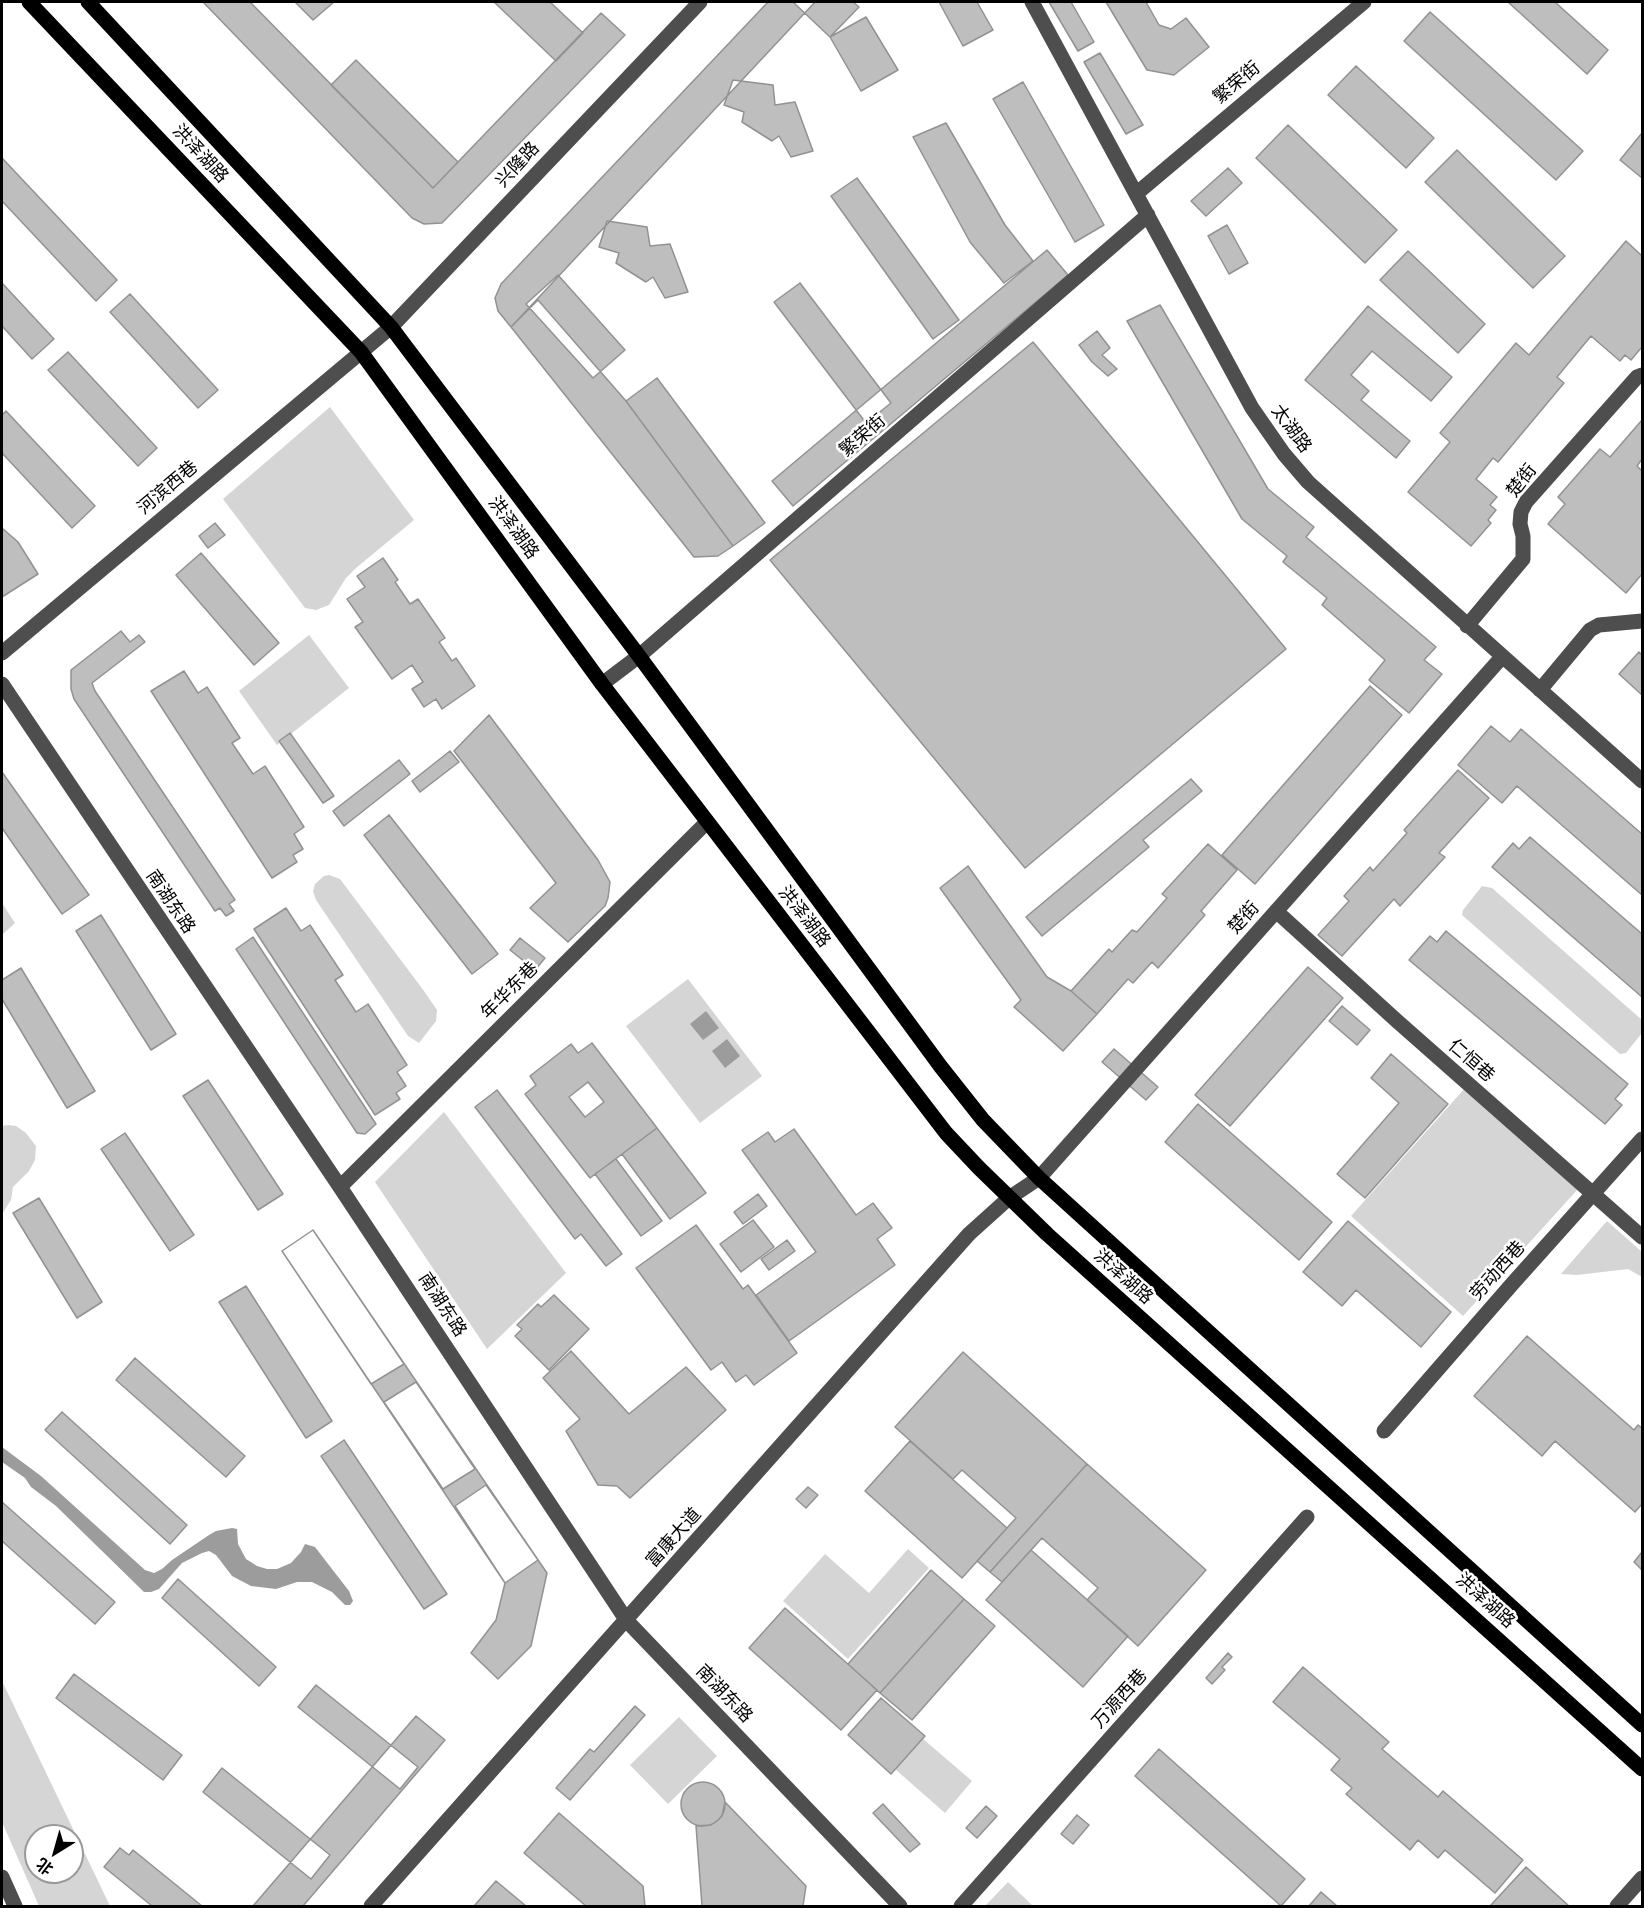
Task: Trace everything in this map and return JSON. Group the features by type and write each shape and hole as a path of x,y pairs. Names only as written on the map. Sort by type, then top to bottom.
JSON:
{"main road":[{"name":"洪泽湖路","path":"28,2 361,352 602,684 946,1133 1009,1198 1642,1769"},
{"name":"洪泽湖路","path":"88,2 391,327 639,656 941,1067 983,1120 1039,1178 1642,1725"}],"street":[{"name":"兴隆路","path":"361,352 391,327 700,2"},
{"name":"太湖路","path":"1032,2 1252,408 1284,454 1308,482 1642,781"},
{"name":"繁荣街","path":"1136,194 1364,2"},
{"name":"繁荣街","path":"602,684 639,656 1148,215"},
{"name":"河滨西巷","path":"2,653 361,352"},
{"name":"楚街","path":"1467,626 1523,559 1521,512 1527,502 1637,377 1642,375"},
{"path":"1540,690 1590,630 1599,626 1642,621"},
{"name":"楚街","path":"1009,1198 1039,1178 1502,657"},
{"name":"南湖东路","path":"2,684 340,1187 627,1621 900,1906"},
{"name":"年华东巷","path":"340,1187 706,822"},
{"name":"仁恒巷","path":"1276,911 1642,1238"},
{"name":"劳动西巷","path":"1384,1431 1642,1138"},
{"name":"富康大道","path":"371,1906 974,1229 1009,1198"},
{"name":"万源西巷","path":"961,1906 1307,1517"},
{"path":"2,1877 15,1906"},
{"path":"1617,1906 1642,1878"}],"shaded area":[{"path":"330,407 414,520 346,578 329,605 316,610 305,608 223,499"},
{"path":"309,635 349,688 277,745 239,691"},
{"path":"329,875 340,879 437,1010 436,1021 419,1043 408,1036 316,900 313,891 315,884 324,876"},
{"path":"1482,886 1492,888 1642,1020 1642,1033 1626,1053 1620,1054 1462,915 1463,910"},
{"path":"2,903 15,923 2,935"},
{"path":"688,979 762,1076 700,1123 626,1026"},
{"path":"706,1011 719,1028 703,1040 690,1024"},
{"path":"727,1039 740,1056 725,1068 712,1051"},
{"path":"1465,1088 1578,1189 1463,1316 1351,1216"},
{"path":"444,1112 566,1273 487,1349 375,1182"},
{"path":"2,1126 16,1126 26,1133 36,1146 35,1160 29,1171 13,1187 11,1200 2,1214"},
{"path":"1607,1221 1642,1252 1642,1277 1628,1269 1577,1275 1561,1274"},
{"path":"2,1447 41,1476 145,1570 154,1573 209,1535 232,1528 237,1529 238,1544 246,1559 267,1569 277,1569 291,1563 305,1544 315,1547 349,1591 353,1601 350,1605 345,1605 332,1592 312,1582 297,1582 276,1589 251,1586 232,1576 216,1555 209,1551 182,1563 159,1589 144,1592 56,1506 31,1487 25,1478 2,1462"},
{"path":"908,1549 929,1568 848,1659 783,1601 825,1554 869,1593"},
{"path":"2,1681 71,1824 24,1824 24,1872 2,1822"},
{"path":"679,1717 717,1756 668,1804 630,1765"},
{"path":"922,1738 972,1781 945,1813 895,1769"},
{"path":"84,1852 110,1906 39,1906 29,1884 84,1884"},
{"path":"1008,1882 1033,1906 985,1906"}],"building":[{"path":"203,2 250,2 433,188 601,13 625,35 442,223 424,224 412,218"},
{"path":"295,2 334,2 313,20"},
{"path":"494,2 550,2 583,33 556,61"},
{"path":"768,2 815,2 511,327 498,311 495,298 501,284"},
{"path":"793,2 853,2 859,7 830,37"},
{"path":"939,2 977,2 993,30 963,46"},
{"path":"1049,2 1071,2 1094,42 1078,51"},
{"path":"1106,2 1146,2 1159,25 1171,29 1186,18 1209,47 1174,75 1147,70"},
{"path":"1508,2 1555,2 1608,50 1587,74"},
{"path":"1430,12 1583,151 1556,180 1404,41"},
{"path":"866,17 898,70 861,91 830,37"},
{"path":"1100,53 1143,125 1126,134 1084,62"},
{"path":"356,60 458,162 433,188 331,85"},
{"path":"1356,66 1434,138 1406,168 1328,95"},
{"path":"733,80 773,85 775,105 795,102 813,151 791,157 779,136 772,141 742,122 744,112 724,105"},
{"path":"1023,82 1104,225 1075,242 993,99"},
{"path":"946,123 1005,225 1033,261 1004,283 970,242 913,137"},
{"path":"1288,125 1397,230 1365,263 1256,158"},
{"path":"1642,133 1642,178 1620,160"},
{"path":"1457,150 1565,256 1533,288 1425,182"},
{"path":"2,158 117,280 96,301 2,201"},
{"path":"1228,168 1242,183 1206,216 1191,201"},
{"path":"857,178 959,320 933,339 831,196"},
{"path":"607,221 647,227 650,246 670,244 688,292 665,298 653,277 646,282 616,263 619,253 599,247"},
{"path":"1227,225 1248,263 1229,274 1208,236"},
{"path":"1626,241 1642,256 1642,349 1631,360 1625,355 1620,361 1591,336 1557,377 1564,383 1498,462 1493,458 1476,479 1497,497 1490,505 1496,510 1488,520 1491,523 1471,546 1408,492 1450,442 1440,433 1516,343 1529,355"},
{"path":"1047,250 1068,275 793,506 772,481"},
{"path":"1408,251 1485,324 1458,353 1380,280"},
{"path":"558,275 625,350 593,378 526,304"},
{"path":"2,283 54,339 32,359 2,326"},
{"path":"800,283 891,403 866,423 774,302"},
{"path":"130,294 218,390 198,408 110,312"},
{"path":"538,300 626,401 733,546 718,556 694,557 511,327"},
{"path":"1160,305 1268,489 1314,527 1306,537 1436,647 1424,660 1442,674 1409,713 1369,680 1385,660 1322,605 1327,598 1283,562 1287,556 1242,519 1127,321"},
{"path":"1368,306 1452,377 1431,401 1372,351 1351,375 1369,391 1361,400 1410,441 1396,458 1305,380"},
{"path":"1097,331 1110,348 1102,355 1117,369 1108,376 1092,362 1079,345"},
{"path":"1033,342 1286,649 1025,868 770,560"},
{"path":"68,352 157,448 138,466 48,370"},
{"path":"657,378 765,523 733,546 626,401"},
{"path":"6,411 95,506 72,528 2,453 2,415"},
{"path":"1642,420 1642,459 1637,466 1642,471 1642,574 1626,593 1548,524 1565,504 1558,497 1600,449 1610,457"},
{"path":"215,523 225,535 208,548 199,536"},
{"path":"2,528 18,542 38,574 2,597"},
{"path":"201,553 279,643 254,665 176,575"},
{"path":"383,558 410,604 418,599 445,638 439,642 452,661 456,658 475,686 442,709 436,699 424,707 412,689 423,682 412,665 392,679 355,627 363,622 347,599 365,587 357,576"},
{"path":"121,631 130,642 139,635 145,642 92,683 95,691 235,900 229,904 234,911 226,916 220,908 215,911 74,699 71,689 71,670"},
{"path":"1639,652 1642,655 1642,695 1619,674"},
{"path":"184,671 198,693 207,687 240,738 232,743 253,774 265,766 304,827 294,834 303,849 293,855 297,862 272,878 151,691"},
{"path":"1370,686 1402,715 1255,884 1222,855"},
{"path":"489,715 598,860 610,882 605,906 568,942 530,908 556,883 454,751"},
{"path":"1491,726 1510,742 1521,729 1642,834 1642,895 1517,786 1502,803 1458,765"},
{"path":"290,733 334,796 323,803 279,741"},
{"path":"450,751 459,762 420,792 412,781"},
{"path":"399,760 410,774 344,826 333,811"},
{"path":"1458,770 1489,798 1439,853 1445,857 1400,906 1394,899 1342,956 1318,935 1349,901 1344,896 1370,867 1373,871 1407,833 1404,830"},
{"path":"2,772 89,895 62,914 2,828"},
{"path":"1191,779 1202,791 1143,840 1149,847 1042,936 1026,917"},
{"path":"389,815 498,954 472,974 364,835"},
{"path":"1530,837 1642,934 1642,997 1492,867 1513,843 1519,849"},
{"path":"1208,844 1237,870 1201,911 1205,915 1158,968 1152,962 1133,983 1128,979 1097,1014 1071,991 1109,949 1112,952 1132,930 1137,932 1167,898 1162,894"},
{"path":"968,866 1047,977 1071,991 1097,1014 1063,1051 1014,1007 1021,1000 940,888"},
{"path":"286,908 301,931 310,925 343,975 335,980 356,1012 368,1004 407,1065 397,1072 406,1086 396,1093 400,1099 375,1115 254,929"},
{"path":"101,915 176,1034 151,1050 76,931"},
{"path":"1446,931 1628,1084 1615,1099 1622,1105 1605,1124 1409,960 1430,936 1437,942"},
{"path":"253,937 376,1124 365,1134 357,1133 236,949"},
{"path":"520,938 545,958 535,970 510,950"},
{"path":"1308,967 1343,998 1230,1126 1195,1095"},
{"path":"21,968 95,1091 67,1108 2,999 2,980"},
{"path":"1342,1006 1370,1030 1357,1045 1329,1021"},
{"path":"592,1043 657,1128 590,1178 525,1094 536,1085 530,1076 571,1044 578,1053","holes":["588,1082 604,1102 585,1117 569,1097"]},
{"path":"1114,1049 1158,1087 1146,1100 1102,1062"},
{"path":"1391,1054 1448,1104 1365,1198 1337,1174 1399,1103 1371,1078"},
{"path":"208,1080 283,1194 258,1210 183,1096"},
{"path":"497,1090 622,1254 606,1266 581,1234 575,1239 475,1107"},
{"path":"1198,1104 1332,1222 1299,1260 1165,1142"},
{"path":"657,1128 706,1193 670,1219 622,1154"},
{"path":"794,1129 856,1215 873,1203 892,1228 877,1239 895,1265 789,1341 756,1295 816,1252 742,1150 768,1132 775,1142"},
{"path":"125,1133 194,1235 170,1251 101,1149"},
{"path":"616,1159 662,1221 641,1236 595,1174"},
{"path":"758,1194 767,1206 743,1224 734,1212"},
{"path":"39,1198 102,1302 77,1318 13,1213"},
{"path":"753,1220 774,1247 741,1272 720,1244"},
{"path":"1348,1221 1451,1312 1421,1347 1356,1290 1342,1306 1303,1272"},
{"path":"696,1225 743,1289 748,1285 797,1353 754,1385 746,1375 736,1382 722,1362 711,1370 636,1268"},
{"path":"313,1230 547,1573 531,1646 498,1679 471,1653 496,1620 505,1583 282,1251"},
{"path":"313,1230 404,1364 371,1384 282,1251"},
{"path":"787,1240 795,1251 769,1270 761,1259"},
{"path":"246,1286 332,1421 306,1438 219,1302"},
{"path":"554,1295 589,1329 549,1370 515,1336 522,1329 517,1325 538,1304 541,1307"},
{"path":"1527,1336 1634,1430 1638,1425 1642,1428 1642,1504 1635,1512 1555,1441 1542,1456 1474,1396"},
{"path":"571,1351 629,1414 686,1367 726,1410 630,1498 617,1486 598,1485 566,1431 580,1419 543,1378"},
{"path":"963,1352 1087,1464 990,1572 977,1561 1016,1518 962,1470 953,1479 895,1427"},
{"path":"135,1358 245,1456 226,1477 116,1380"},
{"path":"416,1382 475,1469 443,1489 384,1402"},
{"path":"62,1412 187,1525 170,1544 45,1430"},
{"path":"344,1440 447,1594 424,1609 321,1456"},
{"path":"910,1441 1007,1528 962,1578 865,1491"},
{"path":"1087,1464 1206,1570 1138,1646 1087,1600 1098,1588 1042,1538 1002,1582 990,1572"},
{"path":"486,1485 538,1560 505,1583 455,1506"},
{"path":"808,1487 818,1495 806,1508 796,1499"},
{"path":"2,1502 115,1602 95,1624 2,1541"},
{"path":"1031,1550 1128,1636 1083,1687 986,1600"},
{"path":"1642,1552 1642,1570 1634,1562"},
{"path":"931,1570 964,1599 880,1693 848,1664"},
{"path":"178,1579 276,1667 259,1686 162,1598"},
{"path":"964,1599 995,1626 912,1720 880,1693"},
{"path":"785,1608 877,1690 841,1730 749,1648"},
{"path":"1228,1653 1232,1657 1222,1667 1225,1670 1212,1684 1206,1678"},
{"path":"1303,1667 1389,1742 1382,1749 1438,1797 1443,1791 1523,1860 1495,1893 1445,1850 1438,1858 1418,1840 1410,1850 1346,1794 1352,1788 1331,1770 1340,1759 1273,1702"},
{"path":"74,1674 182,1755 163,1780 56,1698"},
{"path":"316,1685 418,1767 400,1789 298,1707"},
{"path":"881,1698 925,1736 891,1774 848,1735"},
{"path":"635,1706 645,1715 570,1800 556,1788 590,1749 594,1752"},
{"path":"416,1716 445,1740 303,1906 253,1906"},
{"path":"1159,1749 1305,1879 1281,1906 1135,1776"},
{"path":"222,1768 330,1855 311,1879 203,1792"},
{"path":"703,1782 712,1783 719,1788 724,1795 724,1813 719,1820 712,1825 703,1826 694,1825 687,1820 682,1813 681,1804 682,1795 687,1788 694,1783"},
{"path":"725,1802 806,1886 803,1906 702,1906 696,1826 711,1825 717,1821 722,1816"},
{"path":"883,1804 920,1844 910,1852 873,1813"},
{"path":"986,1806 997,1816 977,1838 966,1828"},
{"path":"559,1813 643,1886 645,1906 586,1906 524,1853"},
{"path":"1077,1815 1089,1825 1073,1844 1061,1834"},
{"path":"120,1848 129,1855 133,1850 202,1906 152,1906 104,1867"},
{"path":"1526,1867 1569,1906 1490,1906"},
{"path":"496,1881 526,1906 474,1906"},
{"path":"1321,1892 1337,1906 1309,1906"}]}
